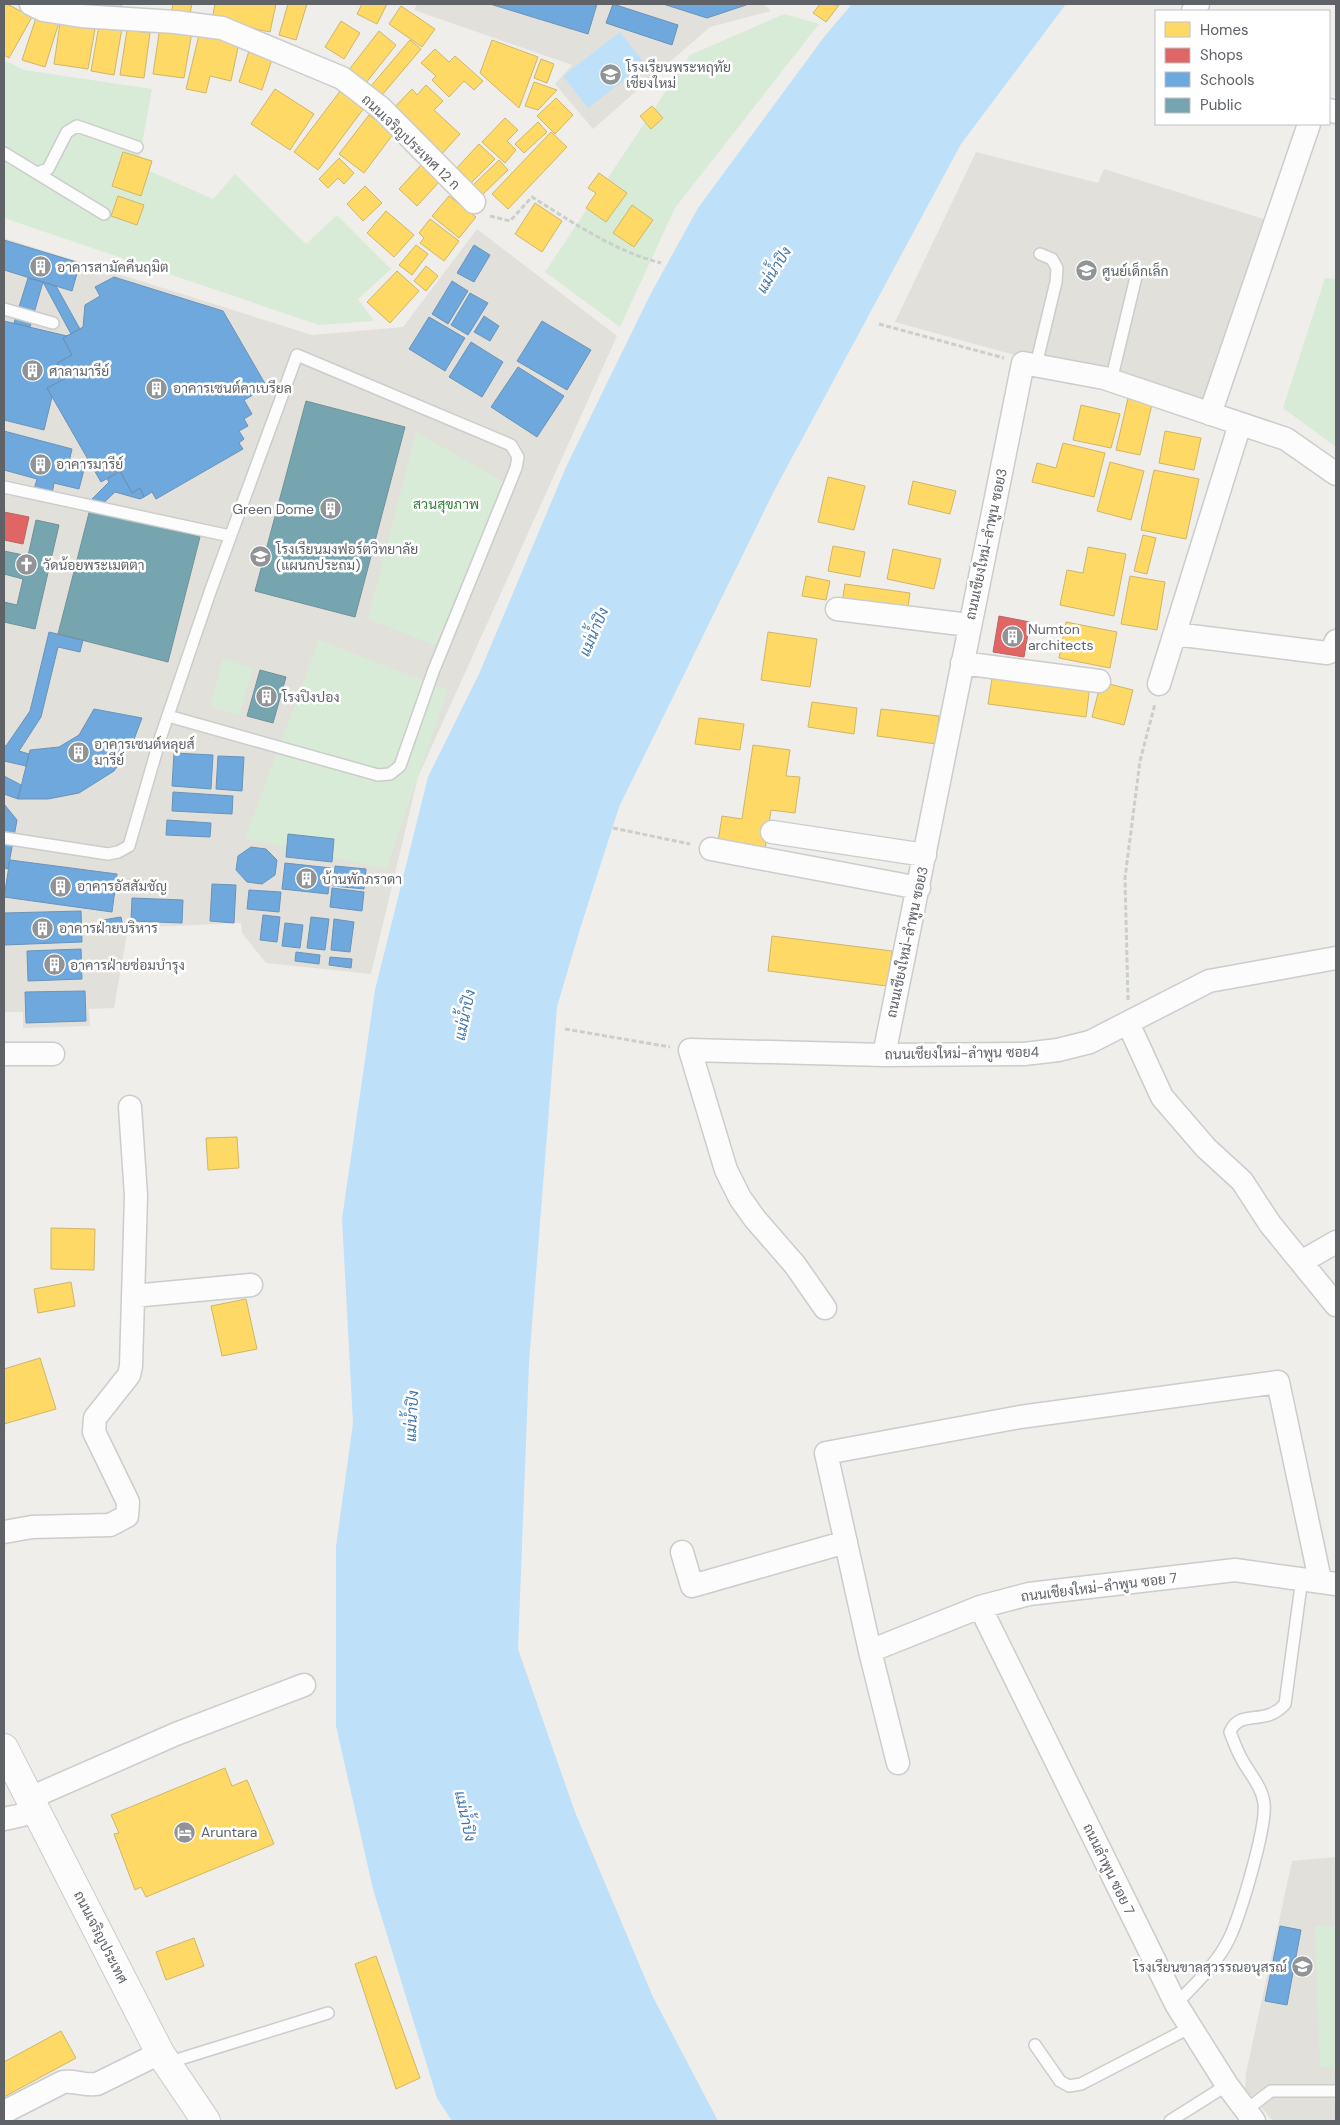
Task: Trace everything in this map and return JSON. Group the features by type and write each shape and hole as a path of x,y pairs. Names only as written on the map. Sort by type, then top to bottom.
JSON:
{"street":[{"name":"ถนนเจริญประเทศ 12 ก","path":"32,4 43,10 81,16 175,22 222,28 342,78 380,108 474,202"},
{"path":"1210,414 1309,125"},
{"path":"1030,364 1111,381 1286,439 1336,474"},
{"name":"ถนนเชียงใหม่-ลำพูน ซอย3","path":"884,1055 969,625 1030,364"},
{"path":"1160,684 1240,424"},
{"path":"837,609 969,625"},
{"path":"1175,634 1327,653 1332,651 1336,641"},
{"path":"962,663 1099,681"},
{"path":"772,832 925,855"},
{"path":"711,849 918,888"},
{"name":"ถนนเชียงใหม่-ลำพูน ซอย4","path":"690,1050 884,1055 1024,1054 1058,1050 1090,1042 1209,981 1336,958"},
{"path":"1128,1023 1162,1097 1206,1148 1242,1181 1270,1224 1336,1305"},
{"path":"690,1050 726,1170 740,1198 754,1219 795,1265 825,1308"},
{"path":"4,1054 53,1054"},
{"path":"4,1532 32,1527 110,1525 127,1516 128,1502 94,1432 94,1425 95,1418 129,1374 136,1196 130,1107"},
{"path":"1301,1262 1336,1242"},
{"path":"133,1296 250,1285"},
{"path":"898,1763 870,1651 826,1453 1020,1417 1278,1382 1319,1581"},
{"path":"682,1552 692,1586 846,1542"},
{"name":"ถนนเชียงใหม่-ลำพูน ซอย 7","path":"870,1651 980,1607 1029,1594 1235,1570 1319,1581"},
{"name":"ถนนลำพูน ซอย 7","path":"980,1607 1176,2004 1227,2085 1250,2116"},
{"path":"4,1819 176,1734 304,1685"},
{"name":"ถนนเจริญประเทศ","path":"4,1748 163,2058 201,2120"},
{"path":"4,2112 63,2082 97,2084 163,2058"}],"lane":[{"path":"37,173 48,169 67,132 77,126 136,147"},
{"path":"4,153 104,214"},
{"path":"1030,364 1056,282 1057,268 1052,259 1040,254"},
{"path":"1111,381 1136,277"},
{"path":"4,309 53,323"},
{"path":"4,838 108,854 118,852 129,846 168,716 230,536 297,355 511,445 518,458 516,468 433,672 400,766 390,774 378,775 168,716"},
{"path":"4,487 230,536"},
{"path":"1176,2004 1204,1974 1228,1940 1249,1880 1264,1820 1264,1804 1261,1790 1241,1757 1230,1732 1233,1724 1239,1720 1269,1716 1278,1712 1285,1704 1319,1581"},
{"path":"163,2058 328,2013"},
{"path":"1035,2045 1060,2081 1069,2086 1081,2084 1190,2027"},
{"path":"1170,2121 1227,2085"},
{"path":"1250,2116 1271,2091 1336,2091"}],"path":[{"path":"474,202 490,216 510,221 532,197 582,228 642,258 661,263"},
{"path":"879,324 1030,364"},
{"path":"1128,1023 1125,878 1140,762 1160,684"},
{"path":"613,828 711,849"},
{"path":"565,1029 690,1050"}],"shaded area":[{"name":"โรงเรียนพระหฤทัย เชียงใหม่","path":"417,4 764,4 771,11 710,27 593,129 555,84 572,65 414,10"},
{"name":"ศูนย์เด็กเล็ก","path":"976,152 1098,183 1104,169 1270,221 1207,408 895,322"},
{"name":"โรงเรียนมงฟอร์ตวิทยาลัย (แผนกประถม)","path":"477,229 617,336 418,777 371,974 266,963 242,933 241,923 128,928 114,1008 89,1009 90,1026 23,1028 23,1012 4,1012 4,238 312,335 403,327"},
{"name":"โรงเรียนขาลสุวรรณอนุสรณ์","path":"1336,1857 1336,2121 1273,2121 1245,2089 1246,2073 1292,1861"}],"green space":[{"path":"784,14 819,24 675,208 620,327 545,272 690,55"},
{"path":"4,60 24,70 152,89 138,166 213,199 235,174 306,244 337,215 391,269 358,299 374,321 319,325 4,218"},
{"path":"1325,278 1336,279 1336,447 1283,408"},
{"name":"สวนสุขภาพ","path":"416,432 507,484 435,645 368,619"},
{"path":"319,640 448,690 386,869 245,838"},
{"path":"223,659 253,668 239,715 210,707"},
{"path":"1315,1926 1336,1926 1336,2067 1320,2067"}],"water":[{"name":"แม่น้ำปิง","path":"852,4 1066,4 961,144 774,491 619,807 557,1007 529,1363 518,1649 575,1812 653,1997 718,2121 452,2121 437,2098 373,1889 336,1726 336,1547 353,1423 342,1219 375,990 428,777 479,674 566,467 650,295 698,208 824,37"},
{"path":"620,32 645,64 588,108 563,76"}],"building: Homes":[{"path":"4,4 32,17 9,58 4,55"},
{"path":"100,4 122,4 119,11"},
{"path":"173,4 192,4 189,18 171,14"},
{"path":"215,4 276,4 270,32 212,20"},
{"path":"288,4 307,4 296,40 279,35"},
{"path":"362,4 387,4 377,24 357,14"},
{"path":"820,4 839,5 826,22 813,13"},
{"path":"401,6 435,29 422,47 389,24"},
{"path":"39,9 61,16 45,67 22,60"},
{"path":"341,21 360,33 344,59 325,47"},
{"path":"60,23 95,29 88,69 54,64"},
{"path":"99,25 122,28 114,75 91,71"},
{"path":"160,27 192,32 184,78 153,74"},
{"path":"127,30 150,33 144,78 120,75"},
{"path":"379,31 396,45 365,84 348,71"},
{"path":"199,35 239,43 231,81 210,76 206,93 186,89"},
{"path":"410,40 421,49 382,95 371,86"},
{"path":"492,40 538,57 519,108 480,73"},
{"path":"251,45 274,53 262,90 239,82"},
{"path":"435,49 449,62 455,56 483,81 474,90 464,81 449,97 432,80 436,76 421,63"},
{"path":"541,59 554,64 547,83 534,78"},
{"path":"534,82 557,90 538,110 525,106"},
{"path":"426,85 443,101 434,110 460,134 439,157 390,112 412,89 417,95"},
{"path":"275,89 314,114 290,150 251,124"},
{"path":"341,90 364,108 318,170 294,152"},
{"path":"556,98 573,115 555,134 537,116"},
{"path":"652,106 663,118 651,129 640,116"},
{"path":"369,115 394,133 364,173 339,154"},
{"path":"505,118 518,130 507,141 516,150 505,163 482,142"},
{"path":"538,122 547,132 524,153 515,144"},
{"path":"551,132 567,147 508,209 492,194"},
{"path":"479,144 495,159 470,184 455,170"},
{"path":"123,152 152,161 141,196 112,186"},
{"path":"339,158 354,173 344,184 338,178 328,188 319,179"},
{"path":"499,160 508,170 482,195 473,185"},
{"path":"423,163 441,180 417,206 399,189"},
{"path":"599,173 627,193 606,222 586,208 596,193 588,188"},
{"path":"365,186 382,203 363,221 347,204"},
{"path":"118,196 144,205 137,225 111,216"},
{"path":"449,196 476,217 459,238 432,216"},
{"path":"535,203 562,221 542,252 515,234"},
{"path":"632,205 653,220 634,247 613,233"},
{"path":"386,211 414,235 394,257 367,233"},
{"path":"430,219 459,241 444,261 420,243 424,238 419,233"},
{"path":"416,245 428,254 412,275 399,265"},
{"path":"426,266 438,276 426,291 414,281"},
{"path":"397,271 419,291 390,323 367,302"},
{"path":"1129,394 1153,400 1140,455 1116,450"},
{"path":"1081,405 1120,414 1111,448 1073,440"},
{"path":"1165,431 1201,438 1194,470 1159,463"},
{"path":"1063,443 1105,453 1094,497 1032,482 1037,463 1056,468"},
{"path":"1110,462 1144,471 1131,520 1097,511"},
{"path":"1154,470 1199,479 1186,539 1141,530"},
{"path":"828,477 865,486 854,530 818,522"},
{"path":"913,481 956,491 950,514 908,504"},
{"path":"1143,535 1156,538 1147,574 1134,571"},
{"path":"833,546 865,552 860,577 828,571"},
{"path":"1088,547 1126,554 1114,616 1060,605 1067,570 1083,573"},
{"path":"893,549 941,559 934,589 887,579"},
{"path":"806,576 830,581 826,600 802,596"},
{"path":"1130,576 1165,582 1157,630 1121,624"},
{"path":"845,584 910,593 907,613 842,603"},
{"path":"1066,622 1117,632 1110,668 1059,658"},
{"path":"768,632 817,639 810,687 761,680"},
{"path":"993,672 1090,685 1086,717 988,704"},
{"path":"1101,682 1133,690 1124,725 1092,717"},
{"path":"812,702 857,708 854,734 808,727"},
{"path":"881,709 939,716 936,744 877,736"},
{"path":"699,718 744,724 740,750 695,744"},
{"path":"753,745 790,750 786,776 800,777 795,813 771,810 765,849 718,842 722,816 742,819"},
{"path":"772,936 892,951 887,986 768,971"},
{"path":"237,1137 239,1168 208,1170 206,1138"},
{"path":"51,1228 95,1229 94,1270 51,1269"},
{"path":"71,1282 75,1306 38,1313 34,1289"},
{"path":"246,1299 257,1349 222,1356 211,1306"},
{"path":"40,1358 56,1409 4,1424 4,1369"},
{"path":"225,1768 232,1786 247,1780 274,1844 146,1897 141,1887 135,1890 114,1834 119,1833 111,1815"},
{"path":"194,1938 204,1966 166,1980 156,1952"},
{"path":"376,1956 420,2078 396,2089 355,1964"},
{"path":"61,2031 76,2058 4,2097 4,2062"}],"building: Shops":[{"path":"4,512 29,517 23,544 4,540"},
{"name":"Numton architects","path":"999,616 1030,622 1024,657 993,652"}],"building: Schools":[{"path":"490,4 597,4 588,34"},
{"path":"613,4 678,25 672,45 606,23"},
{"path":"663,4 749,4 707,18"},
{"name":"อาคารสามัคคีนฤมิต","path":"4,240 80,263 72,291 4,270"},
{"path":"474,245 490,255 474,282 457,273"},
{"name":"อาคารเซนต์คาเบรียล","path":"114,277 223,311 267,387 244,400 252,414 244,419 248,426 239,431 244,439 239,443 243,449 156,499 152,492 144,497 140,488 132,493 120,471 101,482 47,388 66,378 57,363 72,355 63,338 83,327 85,305 100,296 95,287"},
{"path":"28,278 43,282 30,327 14,323"},
{"path":"452,281 468,291 448,324 432,314"},
{"path":"43,282 56,286 80,329 71,334"},
{"path":"470,293 488,303 468,335 451,325"},
{"path":"484,316 499,326 490,341 474,332"},
{"path":"429,317 465,338 445,371 409,349"},
{"name":"ศาลามารีย์","path":"4,321 67,336 63,338 72,355 57,363 66,378 47,388 52,397 44,430 4,420"},
{"path":"542,321 591,350 567,390 517,361"},
{"path":"471,342 503,362 482,397 449,377"},
{"path":"518,367 564,396 537,437 491,407"},
{"name":"อาคารมารีย์","path":"4,431 72,449 69,462 85,466 79,489 54,483 52,494 34,489 37,479 4,470"},
{"path":"120,471 132,493 140,488 144,497 140,499 115,492 96,510 84,507 109,482 107,479"},
{"path":"49,632 83,640 80,652 58,647 41,717 19,751 29,754 26,766 4,761 4,745 6,746 30,711"},
{"name":"อาคารเซนต์หลุยส์ มารีย์","path":"94,709 142,718 133,742 114,771 79,793 48,799 18,799 30,750 59,747 79,735"},
{"path":"174,753 213,755 211,789 172,786"},
{"path":"218,756 244,757 242,791 216,789"},
{"path":"4,776 21,785 18,799 4,794"},
{"path":"173,792 233,796 232,814 172,811"},
{"path":"4,804 17,820 8,869 4,868"},
{"path":"167,820 211,823 210,837 166,835"},
{"path":"288,834 334,839 332,862 286,857"},
{"path":"251,847 266,849 277,860 275,875 262,884 247,882 236,870 238,856"},
{"name":"อาคารอัสสัมชัญ","path":"10,860 117,874 112,912 4,897"},
{"name":"บ้านพักภราดา","path":"285,863 331,868 328,894 282,889"},
{"path":"335,866 366,869 364,889 333,886"},
{"path":"212,884 236,885 234,923 210,921"},
{"path":"332,888 364,892 362,911 330,907"},
{"path":"249,890 281,892 279,912 247,909"},
{"path":"132,898 183,900 182,923 131,921"},
{"name":"อาคารฝ่ายบริหาร","path":"81,911 82,942 4,945 4,913"},
{"path":"263,915 280,917 277,942 260,940"},
{"path":"121,917 123,927 104,931 103,920"},
{"path":"311,917 329,919 325,950 307,948"},
{"path":"334,919 354,922 350,952 331,950"},
{"path":"285,923 303,925 300,948 282,946"},
{"name":"อาคารฝ่ายซ่อมบำรุง","path":"81,949 82,979 28,981 27,951"},
{"path":"296,952 320,955 319,964 295,961"},
{"path":"330,957 352,959 351,968 329,965"},
{"path":"85,991 86,1021 26,1023 25,992"},
{"path":"1280,1926 1301,1930 1287,2005 1265,2001"}],"building: Public":[{"name":"Green Dome","path":"306,401 405,427 355,617 255,591"},
{"path":"90,509 200,537 168,662 58,634"},
{"name":"วัดน้อยพระเมตตา","path":"36,520 59,525 35,629 4,622 4,602 17,605 23,579 4,574 4,551 28,556"},
{"name":"โรงปิงปอง","path":"260,670 286,677 273,723 247,716"}],"place":[{"name":"โรงเรียนพระหฤทัย เชียงใหม่","path":"610,75"},
{"name":"อาคารสามัคคีนฤมิต","path":"41,267"},
{"name":"ศูนย์เด็กเล็ก","path":"1086,271"},
{"name":"ศาลามารีย์","path":"33,371"},
{"name":"อาคารเซนต์คาเบรียล","path":"157,388"},
{"name":"อาคารมารีย์","path":"40,464"},
{"name":"Green Dome","path":"330,509"},
{"name":"โรงเรียนมงฟอร์ตวิทยาลัย (แผนกประถม)","path":"260,557"},
{"name":"วัดน้อยพระเมตตา","path":"27,565"},
{"name":"Numton architects","path":"1012,637"},
{"name":"โรงปิงปอง","path":"266,697"},
{"name":"อาคารเซนต์หลุยส์ มารีย์","path":"78,752"},
{"name":"บ้านพักภราดา","path":"306,879"},
{"name":"อาคารอัสสัมชัญ","path":"61,886"},
{"name":"อาคารฝ่ายบริหาร","path":"43,928"},
{"name":"อาคารฝ่ายซ่อมบำรุง","path":"54,965"},
{"name":"Aruntara","path":"185,1832"},
{"name":"โรงเรียนขาลสุวรรณอนุสรณ์","path":"1303,1967"}]}
